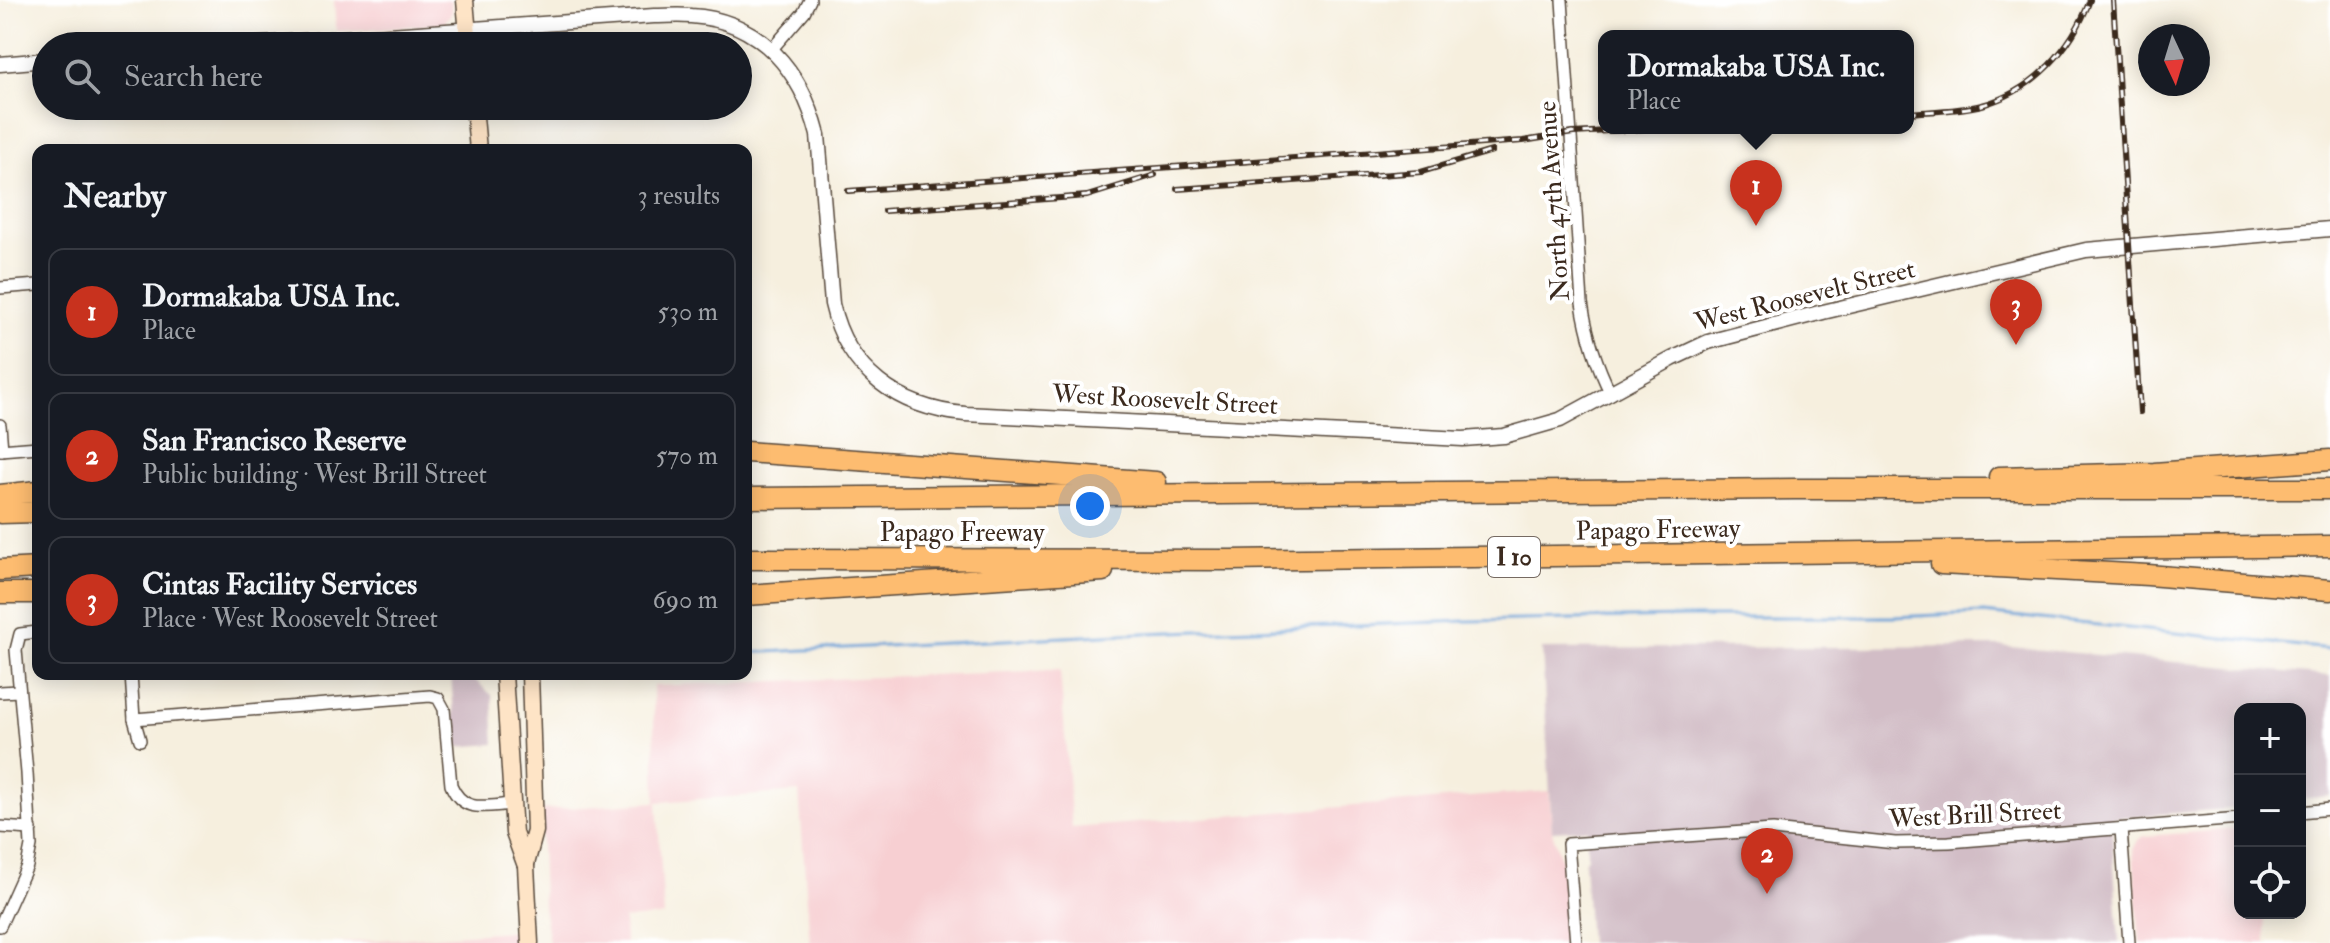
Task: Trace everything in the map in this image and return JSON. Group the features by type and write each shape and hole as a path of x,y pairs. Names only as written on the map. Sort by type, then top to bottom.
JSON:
{"highway":[{"path":"752,452 1276,492"},
{"path":"1795,489 2028,476 2154,473 2330,460"},
{"name":"Papago Freeway","path":"752,498 1795,489 2330,489"},
{"path":"0,495 32,492"},
{"path":"0,513 32,512"},
{"name":"Papago Freeway","path":"752,559 1231,560 2330,546"},
{"path":"1798,554 2161,575 2330,590"},
{"path":"752,595 1077,574 1231,560"},
{"path":"0,570 32,568"},
{"path":"0,593 32,593"}],"main road":[{"path":"465,0 468,32"},
{"path":"475,120 477,144"},
{"path":"504,680 514,833 526,866 530,943"},
{"path":"526,866 535,831 530,680"},
{"path":"512,804 535,831"},
{"path":"514,833 535,831"}],"street":[{"path":"772,49 804,12 810,0"},
{"name":"North 47th Avenue","path":"1562,0 1582,303 1597,365 1611,394"},
{"name":"West Roosevelt Street","path":"529,32 693,16 744,32"},
{"name":"West Roosevelt Street","path":"752,37 772,49 790,69 802,88 818,135 830,285 840,334 877,383 942,412 1463,439 1504,436 1571,416 1708,342 2086,250 2330,229"},
{"path":"0,64 32,61"},
{"path":"0,288 32,285"},
{"path":"0,425 1,450 32,447"},
{"path":"0,926 27,866 31,829 16,650 20,634 32,633"},
{"path":"131,680 134,719 140,740"},
{"path":"0,692 19,691"},
{"path":"134,719 430,696 438,698 444,709 451,785 455,795 470,805 512,804"},
{"path":"2306,811 2330,809"},
{"name":"West Brill Street","path":"1576,943 1568,844 1773,830 1901,844 2234,820"},
{"path":"0,827 31,829"},
{"path":"2121,829 2129,943"}],"shaded area":[{"path":"334,0 451,0 452,13 443,24 336,31"},
{"path":"1999,646 2330,676 2330,796 2306,798 2306,703 2234,703 2234,808 2111,818 2119,943 1589,943 1584,862 1587,857 1587,829 1552,831 1542,649"},
{"path":"1060,670 1072,828 1549,791 1552,831 1564,868 1568,943 810,943 799,792 657,802 664,916 624,919 625,943 549,943 543,906 540,810 656,802 653,686"},
{"path":"451,680 475,680 492,695 495,744 456,747"},
{"path":"2234,829 2234,919 2264,919 2266,943 2140,943 2133,850 2138,840 2145,836"},
{"path":"513,931 512,943 335,943"}],"waterway":[{"path":"752,653 1466,621 1893,617 1983,613 2330,649"}],"railway":[{"path":"1914,113 1982,105 2018,89 2062,51 2090,0"},
{"path":"2113,0 2140,412"},
{"path":"848,191 1523,141 1598,132"},
{"path":"1177,189 1421,172 1492,151"},
{"path":"884,211 1087,196 1155,175"}],"place":[{"name":"Dormakaba USA Inc.","path":"1756,226"},
{"name":"Cintas Facility Services","path":"2016,345"},
{"name":"San Francisco Reserve","path":"1767,894"}]}
